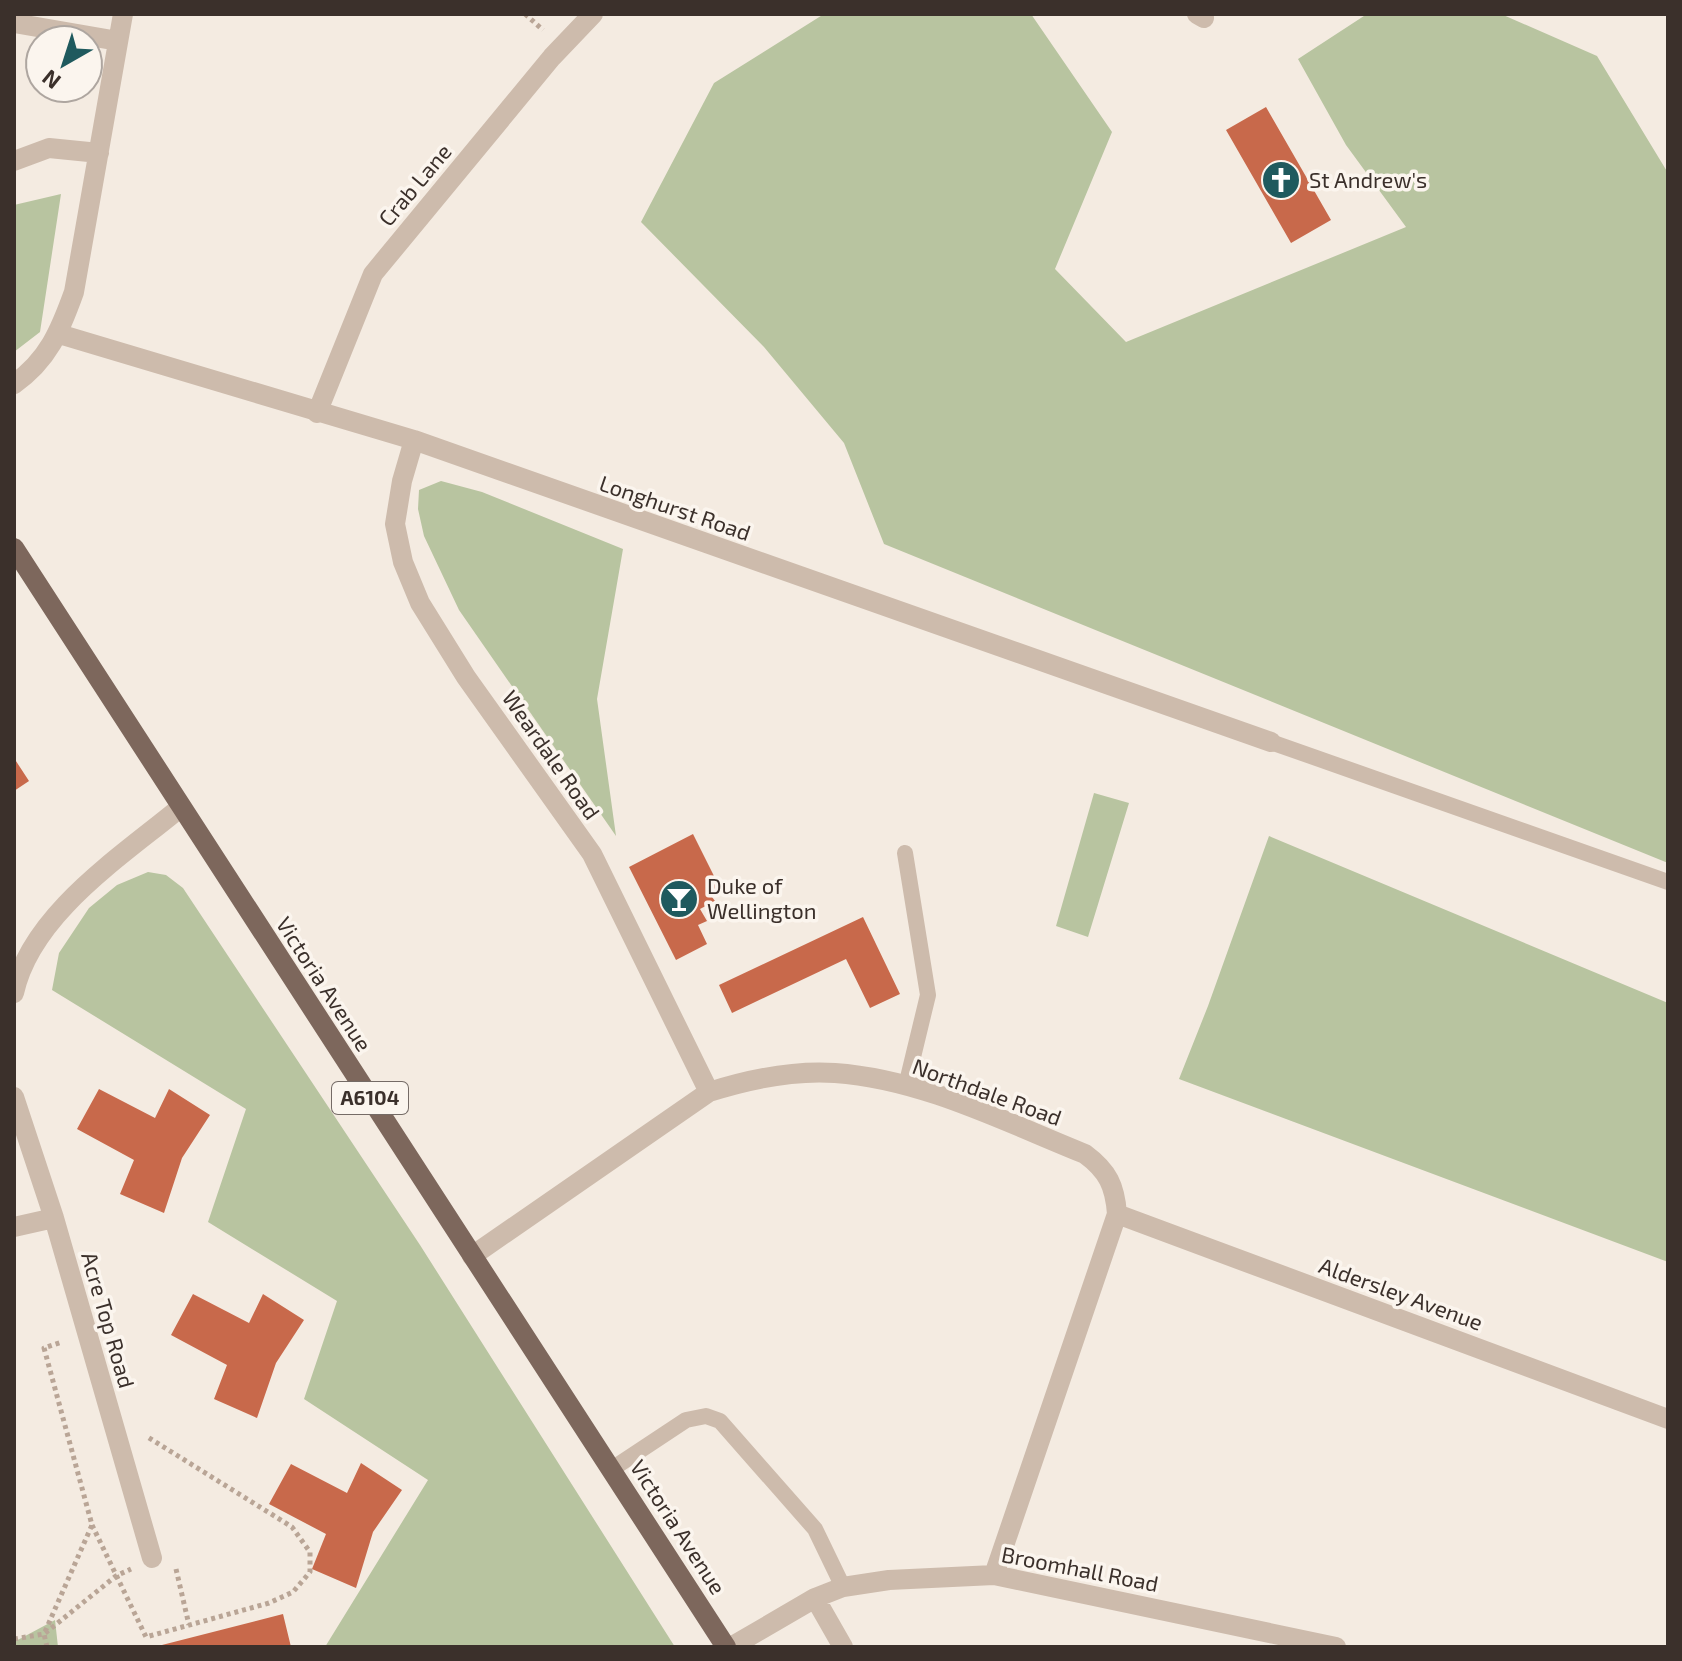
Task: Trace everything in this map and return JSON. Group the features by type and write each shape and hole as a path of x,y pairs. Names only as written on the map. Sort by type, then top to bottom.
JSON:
{"main road":[{"name":"Victoria Avenue","path":"14,548 729,1647"}],"street":[{"path":"14,384 31,372 59,334 74,292 123,14"},
{"name":"Crab Lane","path":"317,413 373,274 552,57 593,14"},
{"path":"14,23 118,41"},
{"path":"14,161 49,148 99,153"},
{"name":"Longhurst Road","path":"59,334 414,440 1271,742"},
{"name":"Weardale Road","path":"414,440 402,481 395,524 403,562 420,603 466,677 592,854 709,1092"},
{"path":"14,993 35,939 88,884 181,807"},
{"name":"Northdale Road","path":"472,1256 709,1092 782,1074 836,1073 924,1090 1085,1154 1100,1164 1110,1178 1117,1214"},
{"name":"Acre Top Road","path":"14,1097 54,1218 152,1558"},
{"path":"994,1575 1117,1214"},
{"name":"Aldersley Avenue","path":"1117,1214 1668,1419"},
{"path":"14,1227 54,1218"},
{"name":"Broomhall Road","path":"729,1647 815,1598 843,1587 889,1580 994,1575 1336,1647"},
{"path":"815,1598 843,1647"}],"lane":[{"path":"1271,742 1668,882"},
{"path":"905,853 928,995 906,1086"},
{"path":"612,1469 686,1420 706,1416 720,1421 815,1529 843,1587"}],"path":[{"path":"44,1348 92,1525 146,1637 269,1603 293,1592 310,1572 310,1552 292,1527 110,1414"},
{"path":"47,1647 44,1634 92,1525"},
{"path":"173,1556 189,1625"},
{"path":"14,1639 44,1634 116,1576 152,1558"}],"green space":[{"path":"824,14 1031,14 1112,132 1055,269 1126,342 1406,227 1346,145 1298,59 1367,14 1501,14 1597,56 1668,173 1668,863 884,544 844,443 764,347 641,222 714,83"},
{"path":"61,194 40,332 14,352 14,205"},
{"path":"441,481 482,492 623,549 597,699 616,836 459,610 424,536 418,509 419,490"},
{"path":"1094,793 1129,803 1088,937 1056,926"},
{"path":"1269,836 1668,1003 1668,1262 1179,1079"},
{"path":"148,872 166,875 183,888 420,1245 675,1647 325,1647 428,1480 304,1399 337,1301 208,1222 246,1109 52,990 59,953 89,908 117,885"},
{"path":"55,1620 58,1647 14,1647 14,1642"}],"building":[{"name":"St Andrew's","path":"1266,107 1331,220 1291,243 1226,130"},
{"path":"14,758 29,781 14,791"},
{"name":"Duke of Wellington","path":"693,834 722,892 712,897 715,901 700,909 707,921 698,925 707,944 676,960 629,867"},
{"path":"863,917 900,994 870,1008 846,959 732,1013 719,985"},
{"path":"99,1089 155,1118 169,1089 210,1115 182,1158 164,1213 120,1194 134,1160 77,1129"},
{"path":"193,1294 249,1323 263,1294 304,1320 276,1363 257,1418 214,1399 227,1365 171,1335"},
{"path":"361,1463 402,1490 373,1532 356,1588 312,1569 326,1534 269,1504 291,1464 347,1493"},
{"path":"283,1614 291,1647 158,1647 158,1646"}],"place":[{"name":"St Andrew's","path":"1281,180"},
{"name":"Duke of Wellington","path":"679,899"}]}
